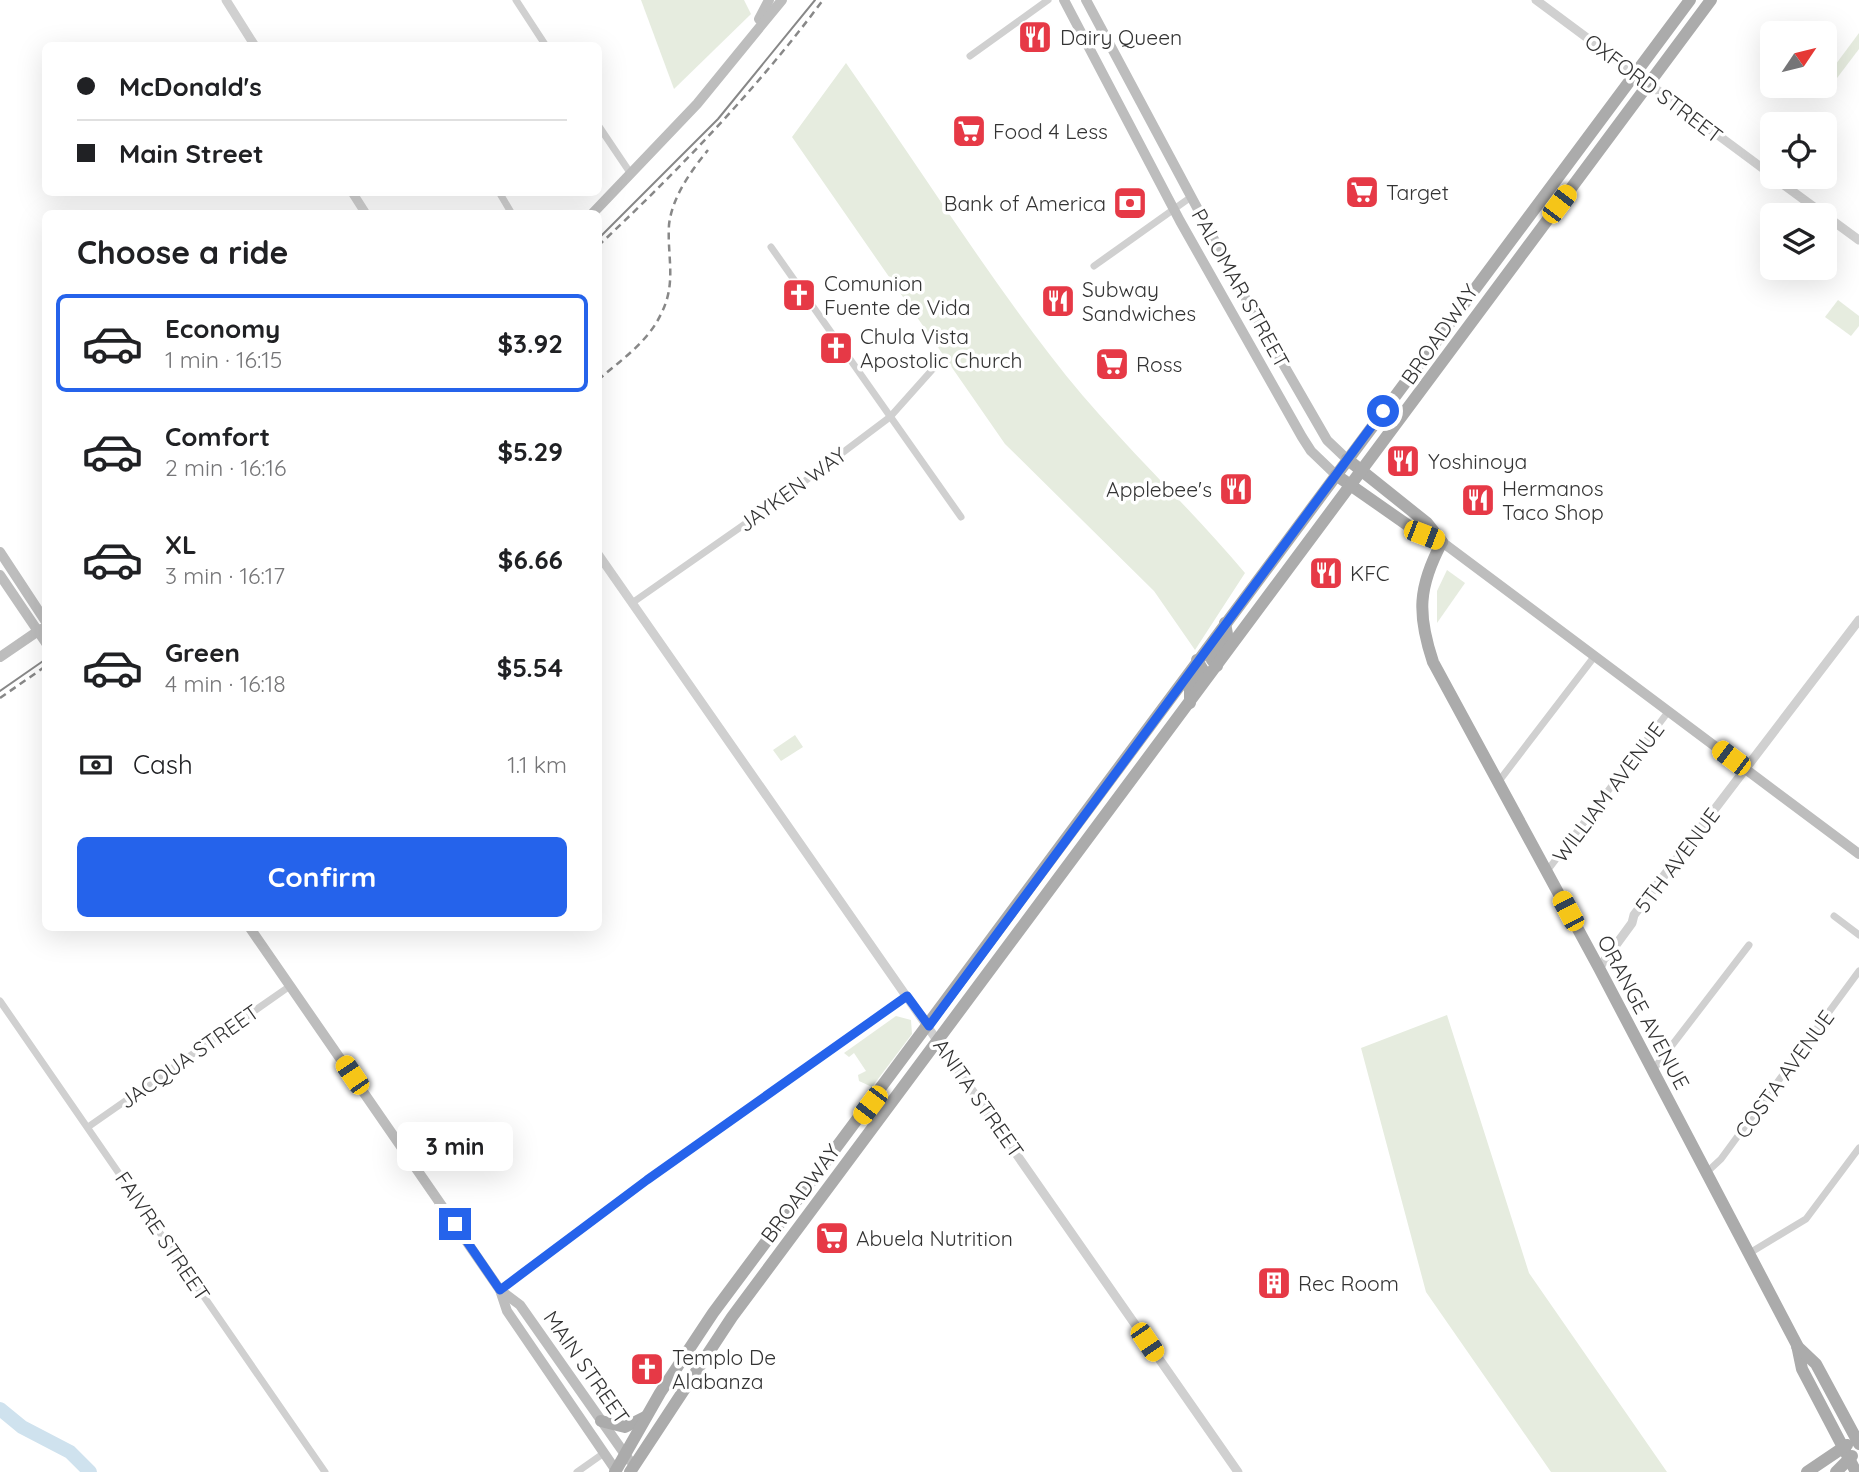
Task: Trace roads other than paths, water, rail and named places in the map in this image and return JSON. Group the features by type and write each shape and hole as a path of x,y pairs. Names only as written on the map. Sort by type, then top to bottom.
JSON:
{"main road":[{"path":"755,31 769,0"},
{"path":"596,210 697,104 782,0"},
{"name":"PALOMAR STREET","path":"1064,0 1175,208 1311,451 1336,475 1419,533 1442,542"},
{"name":"PALOMAR STREET","path":"1086,0 1191,197 1327,440 1362,472 1427,523 1442,542 1859,853"},
{"name":"BROADWAY","path":"616,1471 713,1313 1690,0"},
{"name":"BROADWAY","path":"634,1470 724,1329 1711,0"},
{"path":"1482,278 1497,287"},
{"name":"ORANGE AVENUE","path":"1442,542 1428,568 1422,594 1423,632 1433,662 1599,968 1797,1345 1802,1369 1853,1466"},
{"path":"0,552 42,624"},
{"path":"0,575 42,625"},
{"path":"1217,666 1212,660 1227,634 1225,623"},
{"path":"0,657 42,627"},
{"path":"1190,703 1190,688 1203,670 1197,660"},
{"path":"1085,813 1099,824"},
{"name":"MAIN STREET","path":"252,931 500,1290 507,1311 616,1471"},
{"path":"797,1201 810,1212"},
{"name":"MAIN STREET","path":"500,1290 520,1305 634,1470"},
{"name":"ORANGE AVENUE","path":"1797,1345 1816,1364 1859,1442"},
{"path":"601,1421 625,1427 649,1415"},
{"path":"1807,1472 1842,1447 1859,1442"},
{"path":"1836,1472 1853,1466 1859,1442"}],"street":[{"path":"226,0 252,42"},
{"path":"516,0 543,42"},
{"path":"970,57 1048,0"},
{"name":"OXFORD STREET","path":"1536,0 1760,167"},
{"path":"602,131 631,174"},
{"name":"OXFORD STREET","path":"1789,189 1859,240"},
{"path":"1094,266 1191,197"},
{"path":"771,247 961,517"},
{"name":"JAYKEN WAY","path":"632,603 785,496 890,417 940,361"},
{"name":"ANITA STREET","path":"602,560 929,1026 1233,1470"},
{"name":"5TH AVENUE","path":"1599,968 1632,923 1634,915 1858,625"},
{"path":"1499,781 1594,657"},
{"name":"WILLIAM AVENUE","path":"1547,871 1668,712"},
{"path":"1833,916 1859,935"},
{"path":"1653,1070 1749,945"},
{"name":"COSTA AVENUE","path":"1706,1173 1721,1158 1859,971"},
{"name":"JACQUA STREET","path":"88,1127 290,986"},
{"path":"500,1290 647,1180 907,996"},
{"name":"FAIVRE STREET","path":"0,1001 325,1472"},
{"path":"1748,1254 1806,1219 1859,1148"},
{"path":"577,1472 604,1453"}],"waterway":[{"path":"0,1409 22,1427 70,1452 90,1472"}],"tram line":[{"path":"602,235 718,119 815,0"},
{"path":"0,691 42,662"}],"railway":[{"path":"602,242 716,128 771,66 823,0"},
{"path":"602,377 641,342 661,314 669,292 669,225 674,204 683,185 708,150"},
{"path":"0,698 42,669"}],"place":[{"name":"Dairy Queen","path":"1035,37"},
{"name":"Food 4 Less","path":"969,131"},
{"name":"Target","path":"1362,192"},
{"name":"Bank of America","path":"1130,203"},
{"name":"Comunion Fuente de Vida","path":"799,295"},
{"name":"Subway Sandwiches","path":"1058,301"},
{"name":"Chula Vista Apostolic Church","path":"836,348"},
{"name":"Ross","path":"1112,364"},
{"name":"Yoshinoya","path":"1403,461"},
{"name":"Applebee's","path":"1236,489"},
{"name":"Hermanos Taco Shop","path":"1478,500"},
{"name":"KFC","path":"1326,573"},
{"name":"Abuela Nutrition","path":"832,1238"},
{"name":"Rec Room","path":"1274,1283"},
{"name":"Templo De Alabanza","path":"647,1369"}]}
